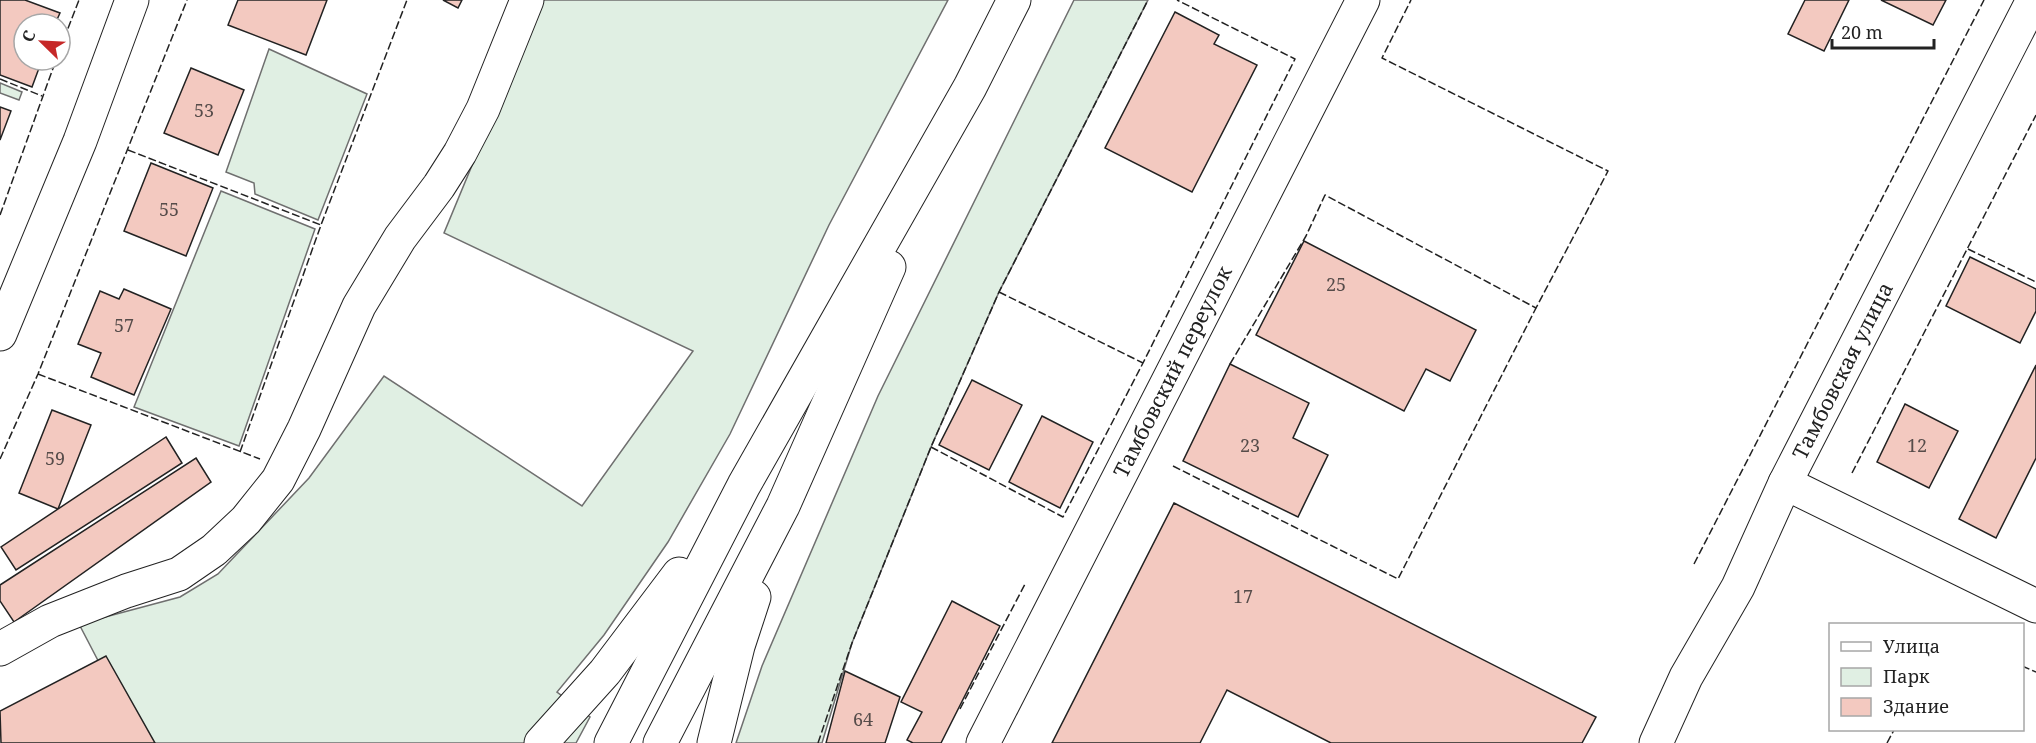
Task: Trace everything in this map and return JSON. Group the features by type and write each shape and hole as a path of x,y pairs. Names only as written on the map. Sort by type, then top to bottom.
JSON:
{"main road":[{"path":"0,334 80,141 132,0"},
{"path":"0,649 50,621 126,591 179,574 214,550 246,520 278,480 359,306 400,238 444,178 478,118 527,0"},
{"path":"611,743 744,485 970,87 1014,0"},
{"name":"Тамбовский переулок","path":"983,743 1363,0"},
{"name":"Тамбовская улица","path":"1656,743 1686,677 1738,587 1785,483 2033,0"},
{"path":"660,743 783,506 970,87"},
{"path":"1785,483 2036,606"},
{"path":"541,743 605,672 744,485"},
{"path":"714,743 738,646 783,506"}],"green space":[{"path":"543,0 948,0 829,225 730,434 668,542 604,635 557,692 590,717 576,743 141,743 79,624 180,597 218,574 309,478 384,376 582,506 693,351 444,233 524,40"},
{"path":"1074,0 1148,0 999,292 931,447 852,643 822,743 736,743 762,666 878,396"},
{"path":"269,49 367,94 318,220 255,194 254,183 226,172"},
{"path":"0,83 22,92 19,100 0,93"},
{"path":"221,191 315,229 239,446 134,407"}],"building":[{"path":"0,0 25,0 57,12 12,12 12,72 38,72 32,87 0,75"},
{"path":"238,0 327,0 306,55 228,25"},
{"path":"443,0 462,0 458,8"},
{"path":"1805,0 1849,0 1824,51 1788,34"},
{"path":"1881,0 1946,0 1933,25"},
{"path":"1175,12 1219,35 1214,44 1257,65 1192,192 1105,148"},
{"path":"191,68 244,90 218,155 164,133"},
{"path":"0,107 11,111 0,140"},
{"path":"151,163 213,188 186,256 124,231"},
{"path":"1304,241 1476,330 1450,381 1426,369 1404,411 1256,335"},
{"path":"1970,257 2036,289 2036,311 2020,343 1946,306"},
{"path":"124,289 171,309 134,395 91,377 101,353 78,344 100,291 119,299"},
{"path":"1230,364 1309,403 1293,438 1328,455 1298,517 1183,461"},
{"path":"2036,365 2036,458 1996,538 1959,519"},
{"path":"972,380 1022,405 989,470 939,445"},
{"path":"1905,404 1958,431 1929,488 1877,462"},
{"path":"52,410 91,425 58,509 19,493"},
{"path":"1042,416 1093,442 1060,508 1009,482"},
{"path":"166,437 182,463 16,570 1,547"},
{"path":"196,458 211,482 14,622 0,601 0,585"},
{"path":"1174,503 1596,717 1582,743 1331,743 1227,690 1200,743 1052,743"},
{"path":"952,601 1000,626 941,743 913,743 907,740 922,712 901,702"},
{"path":"106,656 155,743 1,743 0,711"},
{"path":"845,671 900,697 885,743 826,743"}],"fence":[{"path":"72,18 79,0"},
{"path":"0,459 38,374 187,0"},
{"path":"240,452 321,225 407,0"},
{"path":"818,743 852,643 931,447 999,292 1148,0"},
{"path":"931,447 1063,517 1295,59 1177,0"},
{"path":"1230,364 1306,236 1325,195 1536,308 1608,171 1382,58 1411,0"},
{"path":"1694,564 1984,0"},
{"path":"0,215 52,72"},
{"path":"0,79 42,96"},
{"path":"1852,473 2036,115"},
{"path":"128,150 321,225"},
{"path":"1968,249 2036,282"},
{"path":"999,292 1143,363"},
{"path":"1173,466 1398,579 1536,308"},
{"path":"38,374 260,459"},
{"path":"960,709 1025,584"},
{"path":"2024,667 2036,672"},
{"path":"1887,743 1893,731"}]}
